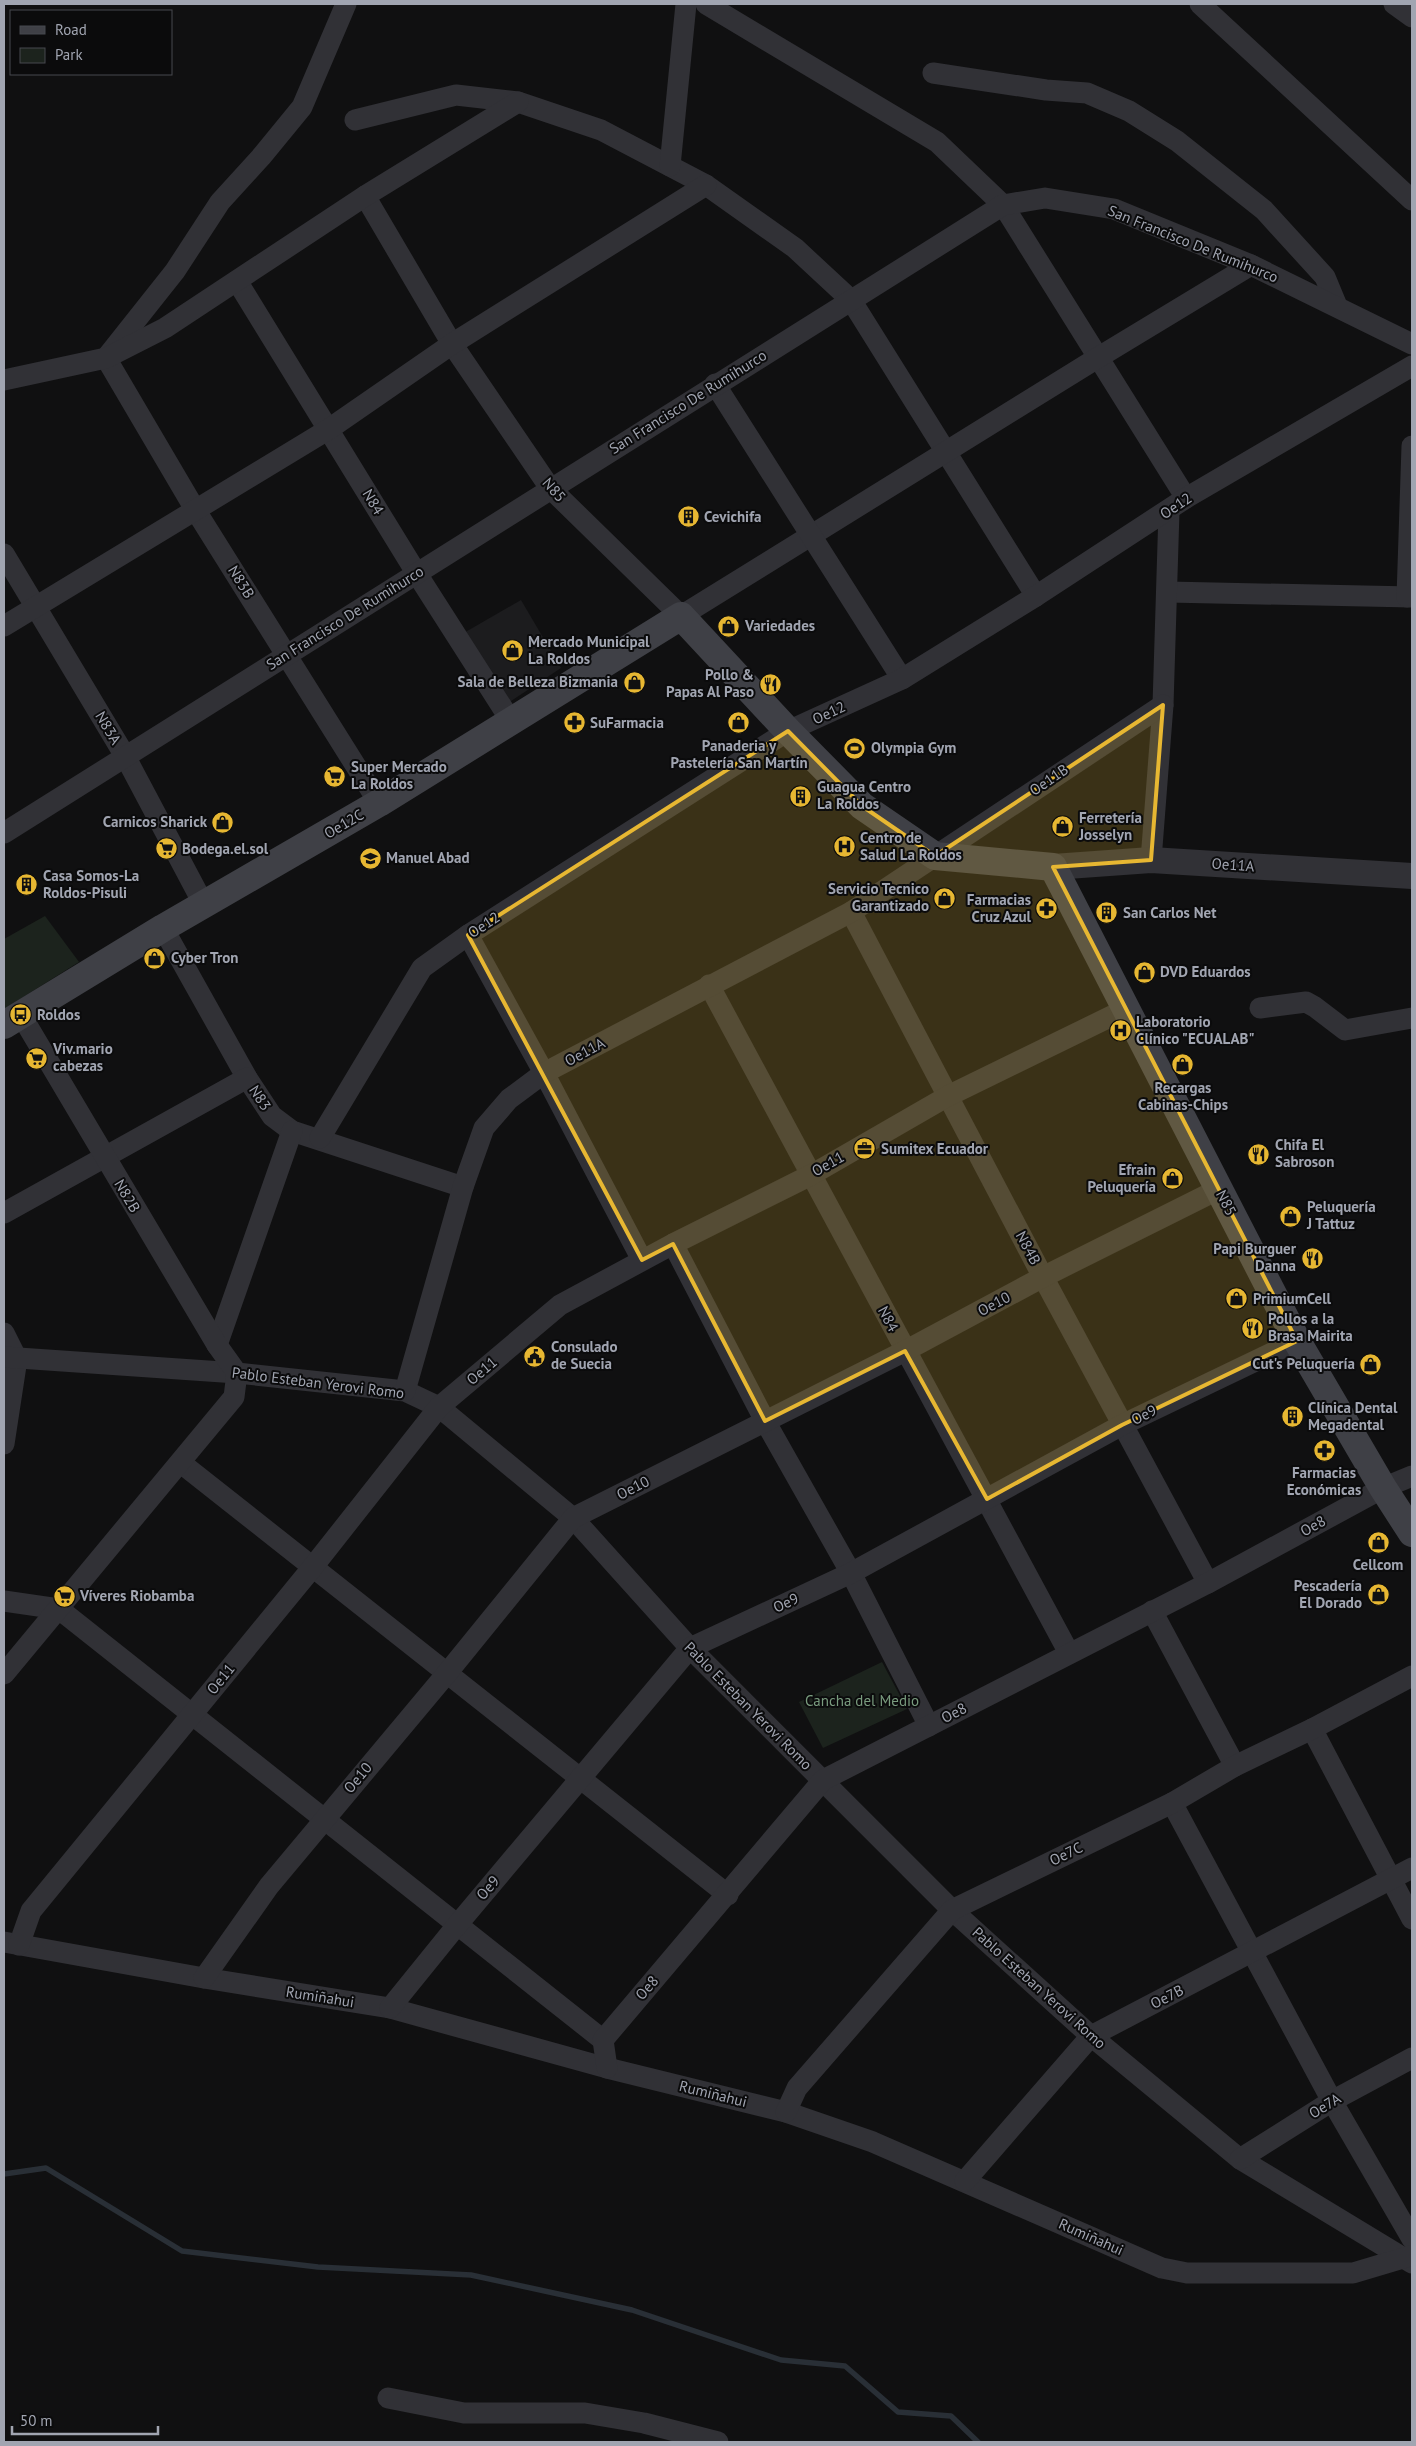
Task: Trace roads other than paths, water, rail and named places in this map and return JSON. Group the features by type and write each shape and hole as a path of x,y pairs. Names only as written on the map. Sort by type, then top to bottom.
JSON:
{"main road":[{"name":"Oe12C","path":"12,1020 163,928 379,803 681,616"},
{"path":"681,616 788,731 862,806 935,856 1053,867"},
{"name":"N85","path":"1053,867 1298,1341 1383,1488 1412,1532"}],"street":[{"path":"106,358 175,271 220,202 261,158 302,107 346,4"},
{"path":"670,166 686,4"},
{"path":"706,4 937,142 1003,205 1186,498"},
{"path":"1200,4 1412,200"},
{"path":"1394,4 1412,17"},
{"path":"933,73 1046,90 1087,93 1130,111 1177,141 1264,210 1325,277 1337,306"},
{"path":"354,120 456,96 518,102 602,130 706,185 795,248 851,300 1036,596"},
{"path":"4,380 106,358 165,328 365,196 518,102"},
{"path":"4,626 329,429 452,344 706,185"},
{"name":"N85","path":"365,196 452,344 550,488 681,616"},
{"name":"San Francisco De Rumihurco","path":"4,833 417,574 715,384 1003,205 1045,198 1114,209 1251,265 1411,343"},
{"path":"681,616 1251,265"},
{"name":"N84","path":"237,281 417,574 512,721"},
{"name":"N83B","path":"106,358 196,511 379,803"},
{"name":"Oe12","path":"320,1138 422,968 468,935 788,731 902,679 1036,596 1169,511 1186,498 1412,366"},
{"path":"715,384 902,679"},
{"path":"1168,592 1410,597 1412,446"},
{"path":"1151,860 1163,705 1168,592 1169,511"},
{"name":"N83A","path":"4,554 124,756 204,905"},
{"name":"Oe11B","path":"935,856 1163,705"},
{"name":"Oe11A","path":"405,1391 462,1187 484,1128 509,1099 544,1073 851,912 935,856"},
{"name":"Oe11A","path":"1053,867 1151,860 1412,876"},
{"name":"N84B","path":"851,912 1122,1426 1208,1583"},
{"name":"N83","path":"163,928 246,1078 272,1116 292,1131 320,1138 462,1187"},
{"path":"468,935 544,1073 642,1260"},
{"name":"N84","path":"709,985 1069,1653"},
{"path":"1260,1008 1306,1002 1315,1006 1345,1030 1412,1018"},
{"name":"Oe11","path":"11,1943 31,1911 312,1568 439,1407 560,1305 642,1260 811,1174 948,1096 1126,1009"},
{"name":"N82B","path":"12,1020 103,1157 217,1345 237,1373"},
{"path":"4,1213 246,1078"},
{"path":"217,1345 292,1131"},
{"name":"Oe10","path":"204,1978 269,1886 448,1672 573,1518 905,1351 1043,1277 1219,1189"},
{"path":"673,1244 765,1421 851,1572 929,1726"},
{"path":"4,1333 10,1358 4,1444"},
{"name":"Oe9","path":"390,2008 458,1924 690,1648 851,1572 1122,1426 1298,1341"},
{"name":"Pablo Esteban Yerovi Romo","path":"10,1358 237,1373 405,1391 439,1407 573,1518 690,1648 952,1910 1092,2036 1240,2159 1409,2259"},
{"path":"4,1674 234,1398 237,1373"},
{"path":"181,1463 728,1894"},
{"name":"Oe8","path":"603,2040 823,1780 1208,1583 1383,1488 1412,1476"},
{"path":"4,1602 59,1609 193,1713 603,2040 607,2068"},
{"path":"1152,1611 1235,1766"},
{"name":"Oe7C","path":"786,2112 797,2088 952,1910 1172,1803 1235,1766 1312,1729 1412,1676"},
{"path":"1312,1729 1412,1919"},
{"path":"1172,1803 1332,2101 1412,2239"},
{"name":"Oe7B","path":"965,2181 1092,2036 1412,1868"},
{"name":"Rumiñahui","path":"11,1943 204,1978 390,2008 607,2068 786,2112 873,2142 1162,2268 1188,2273 1353,2273 1409,2259"},
{"name":"Oe7A","path":"1240,2159 1332,2101 1412,2058"},
{"path":"388,2398 464,2413 585,2413 644,2423 718,2442"}],"waterway":[{"path":"4,2174 46,2168 182,2251 318,2267 471,2275 632,2310 781,2360 845,2366 898,2412 951,2416 978,2442"}],"place":[{"name":"Cevichifa","path":"688,517"},
{"name":"Variedades","path":"729,626"},
{"name":"Mercado Municipal La Roldos","path":"512,651"},
{"name":"Sala de Belleza Bizmania","path":"634,682"},
{"name":"Pollo & Papas Al Paso","path":"770,684"},
{"name":"SuFarmacia","path":"574,723"},
{"name":"Panaderia y Pastelería San Martín","path":"739,723"},
{"name":"Olympia Gym","path":"855,748"},
{"name":"Super Mercado La Roldos","path":"335,776"},
{"name":"Guagua Centro La Roldos","path":"801,796"},
{"name":"Carnicos Sharick","path":"223,822"},
{"name":"Ferretería Josselyn","path":"1063,827"},
{"name":"Centro de Salud La Roldos","path":"844,847"},
{"name":"Bodega.el.sol","path":"166,849"},
{"name":"Manuel Abad","path":"370,858"},
{"name":"Casa Somos-La Roldos-Pisuli","path":"27,885"},
{"name":"Servicio Tecnico Garantizado","path":"945,898"},
{"name":"Farmacias Cruz Azul","path":"1047,909"},
{"name":"San Carlos Net","path":"1107,913"},
{"name":"Cyber Tron","path":"155,958"},
{"name":"DVD Eduardos","path":"1144,972"},
{"name":"Roldos","path":"21,1015"},
{"name":"Laboratorio Clínico \"ECUALAB\"","path":"1120,1031"},
{"name":"Viv.mario cabezas","path":"37,1058"},
{"name":"Recargas Cabinas-Chips","path":"1183,1065"},
{"name":"Sumitex Ecuador","path":"865,1149"},
{"name":"Chifa El Sabroson","path":"1259,1154"},
{"name":"Efrain Peluquería","path":"1172,1179"},
{"name":"Peluquería J Tattuz","path":"1291,1216"},
{"name":"Papi Burguer Danna","path":"1312,1258"},
{"name":"PrimiumCell","path":"1237,1299"},
{"name":"Pollos a la Brasa Mairita","path":"1252,1328"},
{"name":"Consulado de Suecia","path":"535,1356"},
{"name":"Cut's Peluquería","path":"1371,1364"},
{"name":"Clínica Dental Megadental","path":"1292,1417"},
{"name":"Farmacias Económicas","path":"1324,1450"},
{"name":"Cellcom","path":"1378,1542"},
{"name":"Pescadería El Dorado","path":"1378,1595"},
{"name":"Víveres Riobamba","path":"64,1596"}],"park label":[{"name":"Cancha del Medio","path":"862,1701"}]}
